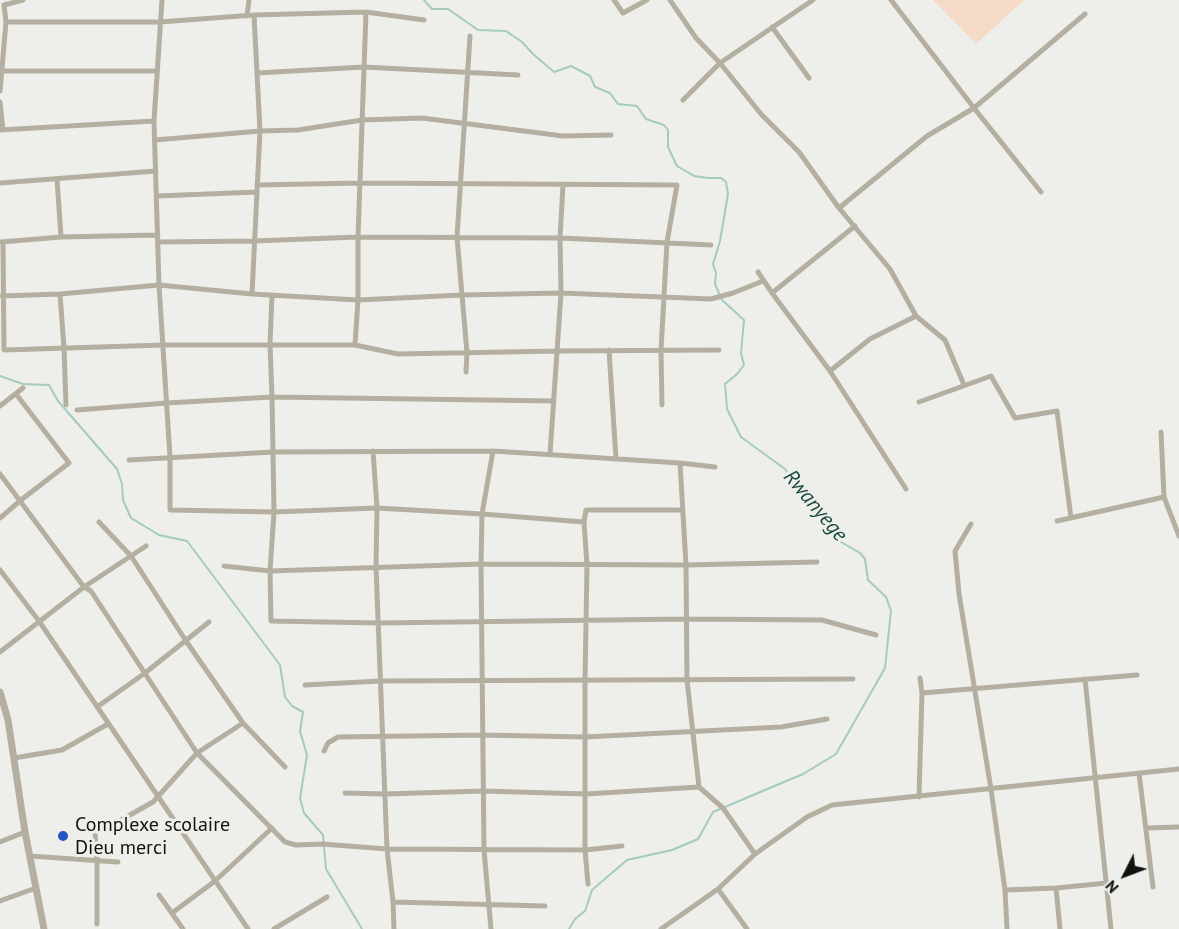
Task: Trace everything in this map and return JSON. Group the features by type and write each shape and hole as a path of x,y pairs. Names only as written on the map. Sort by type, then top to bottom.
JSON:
{"street":[{"path":"0,91 6,22 2,5 23,0"},
{"path":"162,0 153,121 159,285 168,402 170,510 274,512 377,508 584,522"},
{"path":"249,0 257,73 260,131 252,294"},
{"path":"614,0 623,13 647,0"},
{"path":"670,0 696,38 720,63 761,114 799,152 839,208 890,269 916,316 945,340 964,385"},
{"path":"683,100 720,63 813,0"},
{"path":"891,0 1041,192"},
{"path":"6,22 160,22 366,12 424,20"},
{"path":"355,345 366,12"},
{"path":"839,208 927,136 974,108 1085,14"},
{"path":"772,27 809,78"},
{"path":"466,372 467,353 457,237 470,36"},
{"path":"257,73 364,67 518,75"},
{"path":"2,71 157,71"},
{"path":"0,102 2,130 153,121"},
{"path":"155,140 298,130 362,120 422,118 563,136 611,135"},
{"path":"0,183 156,171"},
{"path":"57,179 61,237"},
{"path":"257,185 359,183 676,185 667,242 661,350 662,405"},
{"path":"550,454 561,293 562,185"},
{"path":"157,196 257,192"},
{"path":"772,293 855,226"},
{"path":"158,235 61,237 2,242 4,350 163,345 355,345 398,354 719,350"},
{"path":"158,242 457,237 560,238 711,245"},
{"path":"758,272 830,371 906,489"},
{"path":"2,296 60,294 159,285 272,296 358,300 561,293 711,299 764,281"},
{"path":"60,294 66,405"},
{"path":"272,296 270,345 274,512 270,571 271,621 379,624 822,620 876,634"},
{"path":"830,371 870,339 916,316"},
{"path":"609,350 616,459"},
{"path":"919,402 991,376 1015,418 1057,411 1071,518"},
{"path":"0,406 23,388"},
{"path":"0,518 69,463 16,394"},
{"path":"77,410 168,402 272,397 554,401"},
{"path":"1161,432 1164,497 1179,536"},
{"path":"374,451 387,849 394,929"},
{"path":"129,460 273,452 493,452 680,463 715,468"},
{"path":"490,929 484,850 481,564 482,514 493,452"},
{"path":"680,463 686,565 687,680 699,787 723,808 755,854"},
{"path":"0,474 84,587 91,591 197,753 285,842 296,845 325,844 387,849 585,850 622,846"},
{"path":"1057,521 1164,497"},
{"path":"588,884 585,850 587,565 584,522 586,510 682,510"},
{"path":"99,522 131,556 243,723 285,767"},
{"path":"971,524 955,551 959,594 1005,890 1007,929"},
{"path":"0,652 84,587 146,546"},
{"path":"225,566 270,571 481,564 686,565 817,562"},
{"path":"0,570 39,621 248,929"},
{"path":"97,707 145,673 209,622"},
{"path":"922,693 1137,675"},
{"path":"919,796 922,693 920,678"},
{"path":"305,685 380,681 853,679"},
{"path":"1085,679 1111,929"},
{"path":"0,692 8,720 25,832 44,929"},
{"path":"324,751 328,743 338,737 482,735 585,737 781,727 826,719"},
{"path":"0,724 8,720"},
{"path":"14,758 62,750 108,723"},
{"path":"97,924 95,833 100,827 121,820 153,802 197,753 243,723"},
{"path":"661,929 718,889 755,854 807,817 832,806 1179,769"},
{"path":"1139,773 1153,887"},
{"path":"345,793 483,791 585,794 699,787"},
{"path":"172,913 215,881 272,828"},
{"path":"1146,828 1179,828"},
{"path":"0,842 25,832"},
{"path":"30,856 118,862"},
{"path":"1005,890 1107,883"},
{"path":"0,901 36,888"},
{"path":"1056,888 1060,929"},
{"path":"718,889 747,929"},
{"path":"159,895 183,929"},
{"path":"274,929 327,897"},
{"path":"393,902 545,906"}],"shaded area":[{"path":"933,0 1024,0 976,44"}],"waterway":[{"name":"Rwanyege","path":"424,0 432,9 448,9 478,30 506,31 522,42 554,72 571,66 590,76 595,87 610,93 618,104 637,106 646,119 664,125 668,130 668,147 677,166 694,176 721,178 726,182 728,194 720,241 713,264 716,273 715,284 722,300 744,320 741,353 744,365 725,384 727,409 741,437 785,469 803,494 821,509 841,542 860,553 865,559 868,580 886,597 891,611 885,668 836,754 803,774 713,812 698,839 672,850 627,860 592,890 585,911 575,919 569,929"},
{"path":"0,376 23,384 49,385 58,401 117,469 122,484 123,500 131,518 159,535 187,541 280,665 285,697 292,706 303,712 300,731 307,755 300,798 304,813 323,835 326,869 362,929"}],"place":[{"name":"Complexe scolaire Dieu merci","path":"63,836"}]}
